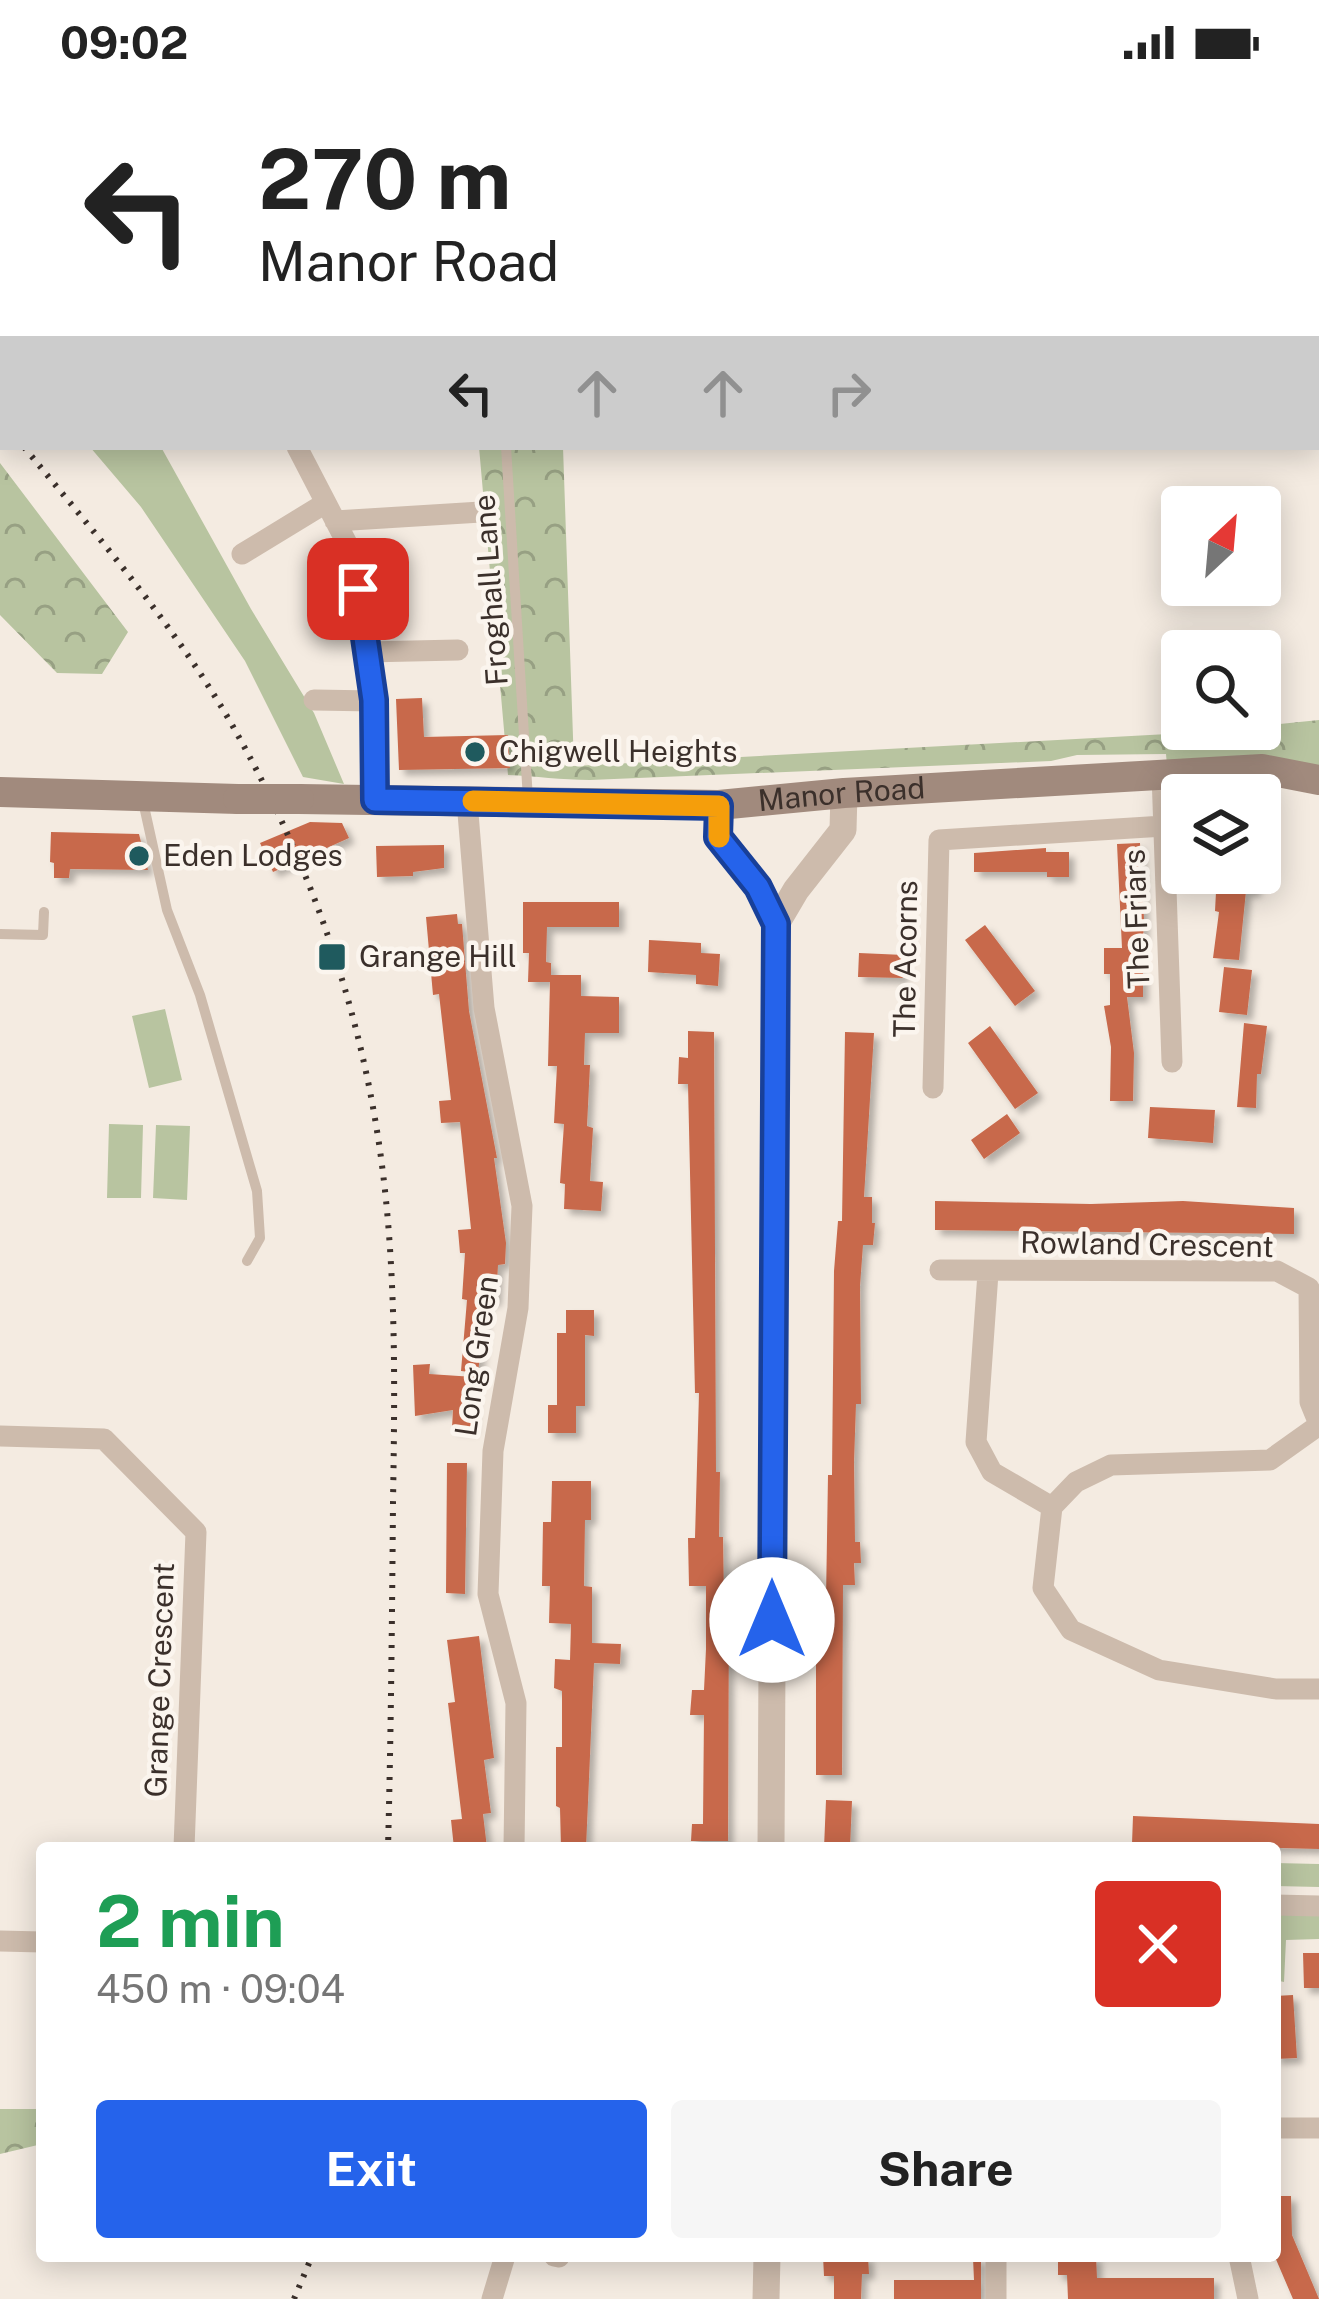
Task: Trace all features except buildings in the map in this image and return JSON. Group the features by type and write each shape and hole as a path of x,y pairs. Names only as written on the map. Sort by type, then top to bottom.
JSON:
{"main road":[{"name":"Manor Road","path":"1162,774 1262,769 1319,780"},
{"name":"Manor Road","path":"0,792 719,806 844,793 1161,774"}],"street":[{"path":"299,450 352,553 374,700 375,800"},
{"path":"242,554 330,512 481,512"},
{"path":"366,652 458,650"},
{"path":"314,700 374,700"},
{"path":"776,924 843,830 844,793"},
{"name":"Long Green","path":"467,801 484,1008 521,1206 518,1308 493,1451 488,1594 516,1703 514,1842"},
{"path":"719,806 718,837 758,887 776,924 771,1842"},
{"name":"The Acorns","path":"933,1088 939,840 1161,826"},
{"name":"The Friars","path":"1166,894 1172,1062"},
{"name":"Rowland Crescent","path":"940,1270 1277,1270 1309,1288 1310,1402 1319,1425"},
{"name":"Rowland Crescent","path":"988,1273 976,1442 992,1472 1052,1507"},
{"path":"1319,1425 1270,1460 1111,1465 1076,1482 1052,1507 1043,1588 1071,1630 1159,1670 1276,1689 1319,1689"},
{"name":"Grange Crescent","path":"0,1436 104,1439 196,1532 184,1842"},
{"path":"1281,1905 1319,1906"},
{"path":"0,1941 36,1942"},
{"path":"1281,2128 1319,2128"},
{"path":"491,2299 503,2262"},
{"path":"766,2299 767,2262"},
{"path":"996,2299 997,2262"},
{"path":"1239,2262 1248,2299"}],"lane":[{"name":"Froghall Lane","path":"506,450 529,802"},
{"path":"141,794 167,910 200,995 257,1191 260,1238 248,1261"},
{"path":"0,934 43,935 44,912"}],"green space":[{"path":"93,450 163,450 314,713 344,784 303,777 245,661 141,507"},
{"path":"479,450 563,450 574,766 1161,734 1161,750 1281,750 1281,724 1319,720 1319,774 1167,765 1166,754 590,780 508,775"},
{"path":"0,463 128,632 102,674 57,673 0,615"},
{"path":"165,1009 182,1080 149,1088 132,1016"},
{"path":"109,1124 143,1125 141,1198 107,1198"},
{"path":"156,1125 190,1126 187,1200 153,1198"},
{"path":"1281,1863 1319,1864 1319,1887 1281,1886"},
{"path":"1281,1913 1319,1914 1319,1939 1286,1940 1284,1982"},
{"path":"0,2109 36,2109 36,2145 0,2154"}],"railway":[{"path":"26,450 159,615 231,723 300,863 351,1011 382,1161 393,1308 388,1842"},
{"path":"294,2299 309,2262"}],"slow traffic":[{"path":"473,801 719,806 719,837"}],"place":[{"name":"Chigwell Heights","path":"475,752"},
{"name":"Eden Lodges","path":"139,856"},
{"name":"Grange Hill","path":"332,957"}],"route":[{"path":"358,589 374,700 375,800 719,806 718,837 758,887 776,924 772,1620"}]}
